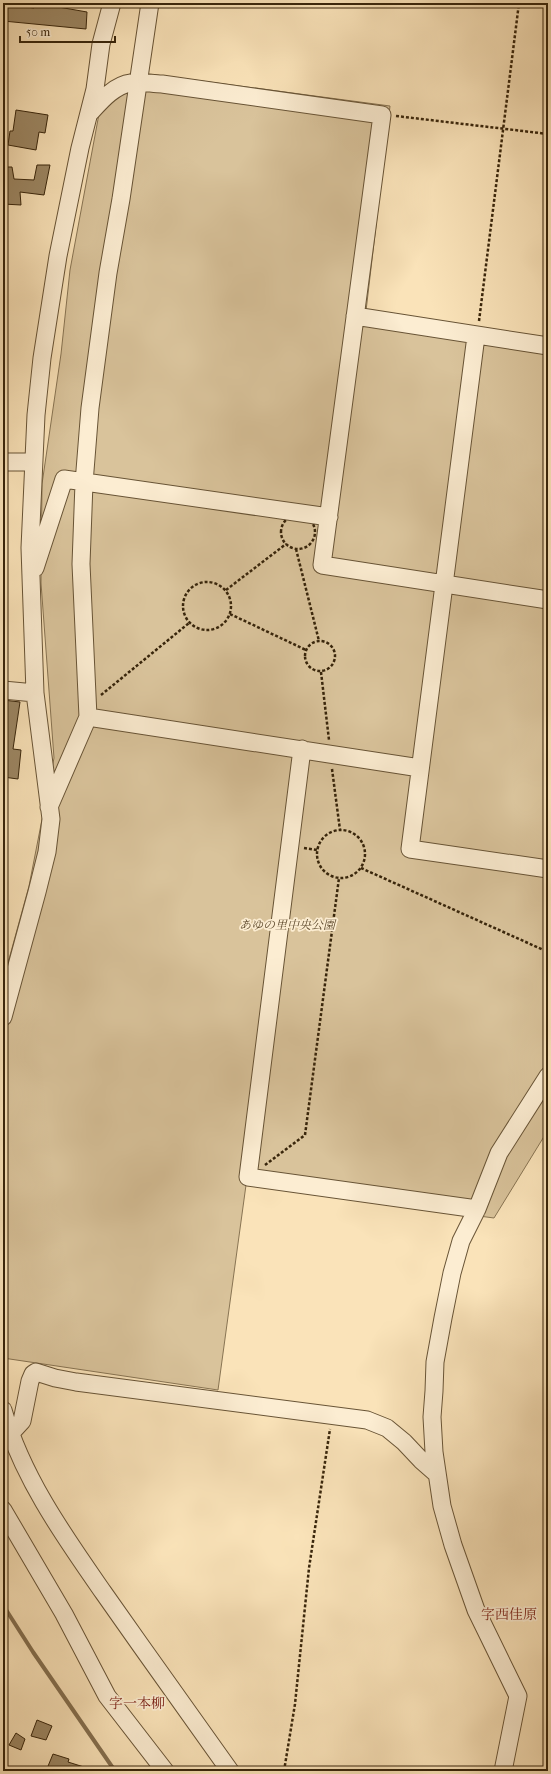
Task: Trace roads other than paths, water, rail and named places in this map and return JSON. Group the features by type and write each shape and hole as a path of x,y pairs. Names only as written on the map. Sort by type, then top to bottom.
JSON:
{"street":[{"path":"3,1017 47,852 50,819 35,693 30,548 36,415 50,304 58,256 80,148 89,114 102,44 112,3"},
{"path":"49,807 87,712 81,564 84,483 90,408 98,337 139,82 150,3"},
{"path":"89,114 108,95 123,85 139,82 382,115 322,565 548,600"},
{"path":"355,316 548,346"},
{"path":"476,336 434,653 410,849 548,869"},
{"path":"3,462 33,462"},
{"path":"32,578 64,479 329,517"},
{"path":"3,690 35,693"},
{"path":"87,712 302,750 420,768"},
{"path":"302,750 248,1177 477,1209"},
{"path":"503,1771 518,1696 476,1610 453,1545 442,1506 437,1474 432,1417 435,1362 452,1273 461,1241 477,1209 499,1153 548,1076"},
{"path":"10,1434 22,1421 30,1380 36,1372 55,1378 84,1383 332,1414 367,1420 387,1428 404,1442 437,1474"},
{"path":"3,1410 10,1434 32,1481 74,1550 230,1771"},
{"path":"3,1510 64,1614 107,1696 165,1771"}],"waterway":[{"path":"3,1605 33,1652 115,1771"}],"district":[{"name":"字西佳原","path":"509,1614"},
{"name":"字一本柳","path":"137,1703"}],"park label":[{"name":"あゆの里中央公園","path":"287,925"}]}
